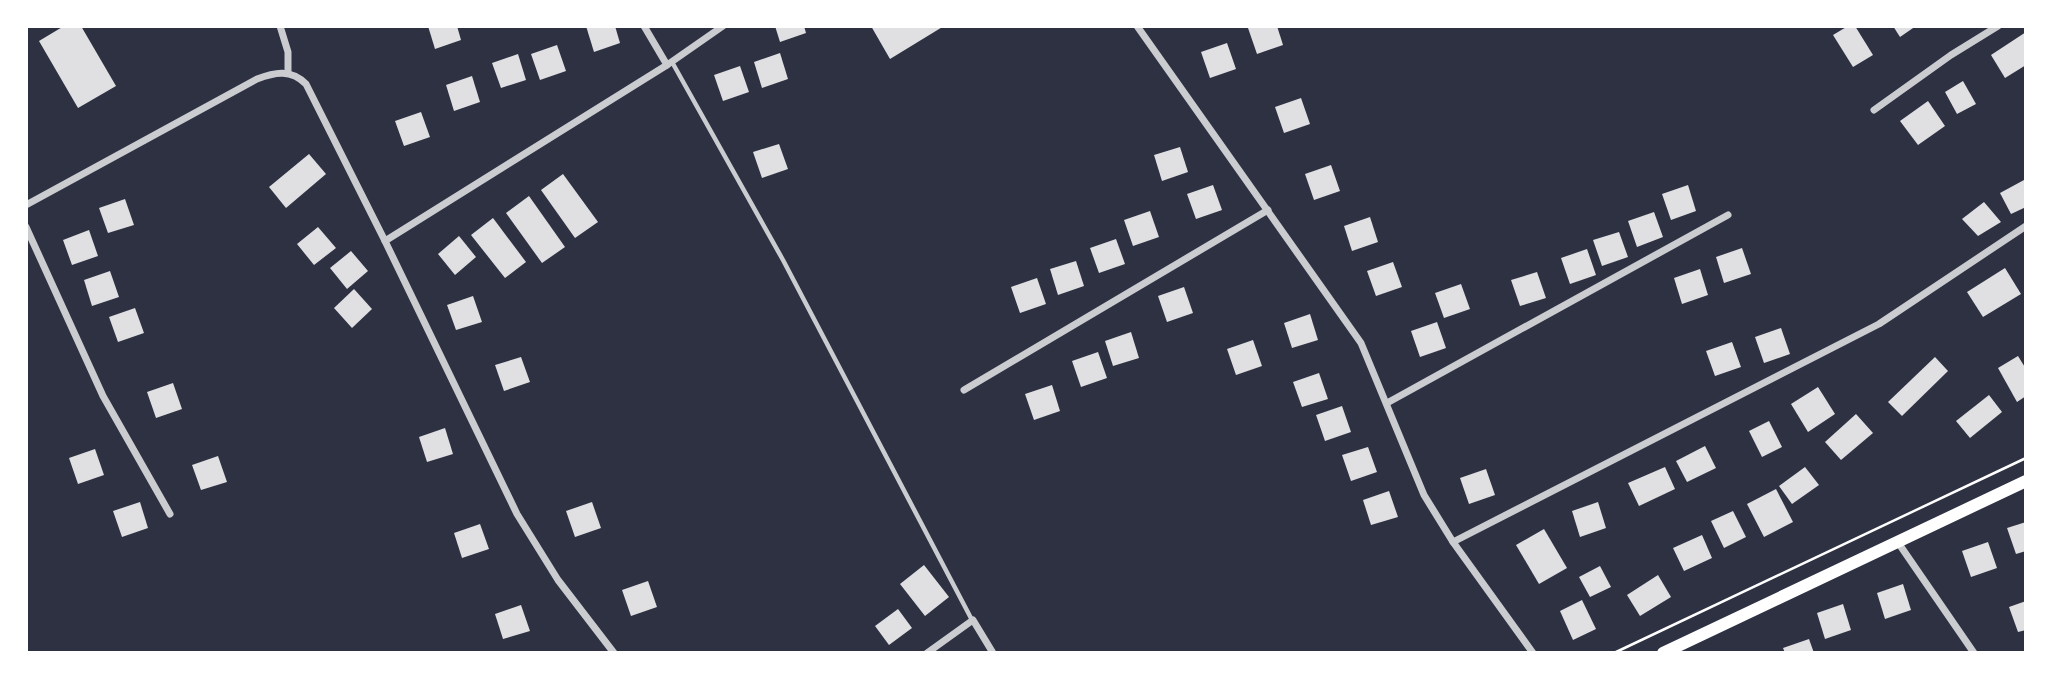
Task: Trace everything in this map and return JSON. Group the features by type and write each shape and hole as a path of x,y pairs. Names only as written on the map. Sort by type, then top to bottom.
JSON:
{"main road":[{"path":"1663,653 2026,481"}],"street":[{"path":"280,26 288,52 288,73"},
{"path":"644,26 669,63"},
{"path":"386,241 669,63 723,26"},
{"path":"1138,26 1361,343 1424,495 1453,542 1532,653"},
{"path":"1874,110 1951,55 1998,26"},
{"path":"26,205 257,79 274,73 288,73 299,77 306,84 386,241 517,514 558,580 614,653"},
{"path":"964,390 1268,210"},
{"path":"1387,403 1728,215"},
{"path":"1453,542 1879,324 2026,226"},
{"path":"26,227 103,396 170,514"},
{"path":"1897,541 1974,653"},
{"path":"927,653 973,621 993,653"}],"lane":[{"path":"669,63 783,260 973,621"}],"path":[{"path":"1614,653 2026,458"}],"building":[{"path":"64,26 81,26 116,86 78,108 39,41"},
{"path":"428,26 457,26 461,40 435,49"},
{"path":"586,26 615,26 620,43 594,52"},
{"path":"775,26 804,26 806,33 780,42"},
{"path":"871,26 944,26 890,59"},
{"path":"1277,26 1283,45 1257,54 1248,28"},
{"path":"1848,26 1855,26 1873,55 1853,67 1833,35"},
{"path":"1893,26 1916,26 1900,37"},
{"path":"2026,32 2026,65 2005,78 1991,55"},
{"path":"1227,43 1236,69 1210,78 1201,52"},
{"path":"557,45 566,71 540,80 531,54"},
{"path":"780,53 788,79 762,88 754,62"},
{"path":"518,54 526,80 501,88 492,63"},
{"path":"740,66 749,92 723,101 714,75"},
{"path":"472,76 480,102 454,111 446,85"},
{"path":"1963,81 1976,104 1957,114 1945,92"},
{"path":"1301,98 1310,124 1284,133 1275,107"},
{"path":"1928,101 1945,126 1918,145 1900,121"},
{"path":"421,112 430,137 404,146 395,121"},
{"path":"779,144 788,169 762,178 753,152"},
{"path":"1180,147 1188,172 1162,181 1154,155"},
{"path":"309,154 326,174 286,208 269,187"},
{"path":"1331,165 1340,191 1314,200 1305,174"},
{"path":"563,174 598,222 575,238 541,190"},
{"path":"2024,180 2026,207 2011,214 2000,193"},
{"path":"1213,185 1222,210 1196,219 1187,194"},
{"path":"1688,185 1696,211 1671,220 1662,194"},
{"path":"529,196 565,247 542,263 506,213"},
{"path":"125,199 134,225 108,233 99,208"},
{"path":"1984,202 2001,222 1978,236 1962,219"},
{"path":"1150,211 1159,237 1133,246 1124,220"},
{"path":"1654,212 1663,237 1637,247 1628,221"},
{"path":"1370,217 1378,242 1352,251 1344,226"},
{"path":"493,218 526,262 505,278 471,235"},
{"path":"318,227 336,248 314,265 297,244"},
{"path":"89,230 98,256 72,265 63,240"},
{"path":"1619,232 1628,257 1602,266 1593,240"},
{"path":"459,236 476,257 455,275 438,254"},
{"path":"1116,239 1125,264 1099,273 1090,248"},
{"path":"1742,248 1751,274 1724,283 1716,257"},
{"path":"1587,249 1596,275 1570,284 1561,258"},
{"path":"351,251 368,271 347,289 330,268"},
{"path":"1076,261 1084,286 1058,295 1050,269"},
{"path":"1393,262 1402,287 1376,296 1367,271"},
{"path":"2005,268 2021,294 1983,317 1967,292"},
{"path":"1700,269 1708,295 1682,304 1674,278"},
{"path":"110,271 119,297 92,306 84,280"},
{"path":"1537,272 1546,298 1520,306 1511,280"},
{"path":"1037,278 1046,304 1020,313 1011,287"},
{"path":"1461,284 1470,309 1444,318 1435,293"},
{"path":"1184,287 1193,313 1167,322 1158,296"},
{"path":"354,289 372,309 352,328 334,308"},
{"path":"473,296 482,322 456,330 447,305"},
{"path":"135,308 144,333 118,342 109,317"},
{"path":"1310,314 1318,340 1292,348 1284,323"},
{"path":"1437,322 1446,348 1420,357 1411,331"},
{"path":"1781,328 1790,354 1764,363 1755,337"},
{"path":"1131,332 1139,358 1113,366 1105,341"},
{"path":"1253,340 1262,366 1236,375 1227,349"},
{"path":"1732,342 1741,367 1715,376 1706,351"},
{"path":"1098,352 1107,378 1081,387 1072,361"},
{"path":"2018,356 2026,369 2026,396 2017,402 1998,368"},
{"path":"521,357 530,382 504,391 495,365"},
{"path":"1935,357 1948,371 1902,416 1888,402"},
{"path":"1319,373 1328,399 1302,407 1293,382"},
{"path":"173,383 182,409 156,418 147,392"},
{"path":"1052,385 1060,411 1034,420 1025,394"},
{"path":"1818,387 1835,414 1808,432 1791,404"},
{"path":"1989,395 2002,412 1970,438 1956,421"},
{"path":"1342,406 1351,432 1325,441 1316,415"},
{"path":"1856,414 1873,433 1841,460 1825,442"},
{"path":"1769,421 1782,447 1762,457 1749,431"},
{"path":"445,428 453,454 427,462 419,437"},
{"path":"1705,446 1716,468 1687,482 1676,461"},
{"path":"1368,447 1377,472 1351,481 1342,455"},
{"path":"95,449 104,475 78,484 69,458"},
{"path":"218,456 227,482 201,490 192,465"},
{"path":"1665,467 1675,489 1639,506 1628,483"},
{"path":"1805,467 1819,485 1792,504 1779,486"},
{"path":"1486,469 1495,495 1469,504 1460,478"},
{"path":"1776,489 1793,522 1764,537 1747,504"},
{"path":"1389,491 1398,517 1371,525 1363,500"},
{"path":"140,502 148,528 122,537 113,511"},
{"path":"592,502 601,528 575,537 566,511"},
{"path":"1598,502 1606,528 1580,537 1572,511"},
{"path":"1733,511 1746,537 1724,548 1711,521"},
{"path":"2026,522 2026,551 2016,554 2007,528"},
{"path":"480,524 489,549 462,558 454,533"},
{"path":"1544,529 1567,568 1539,584 1516,545"},
{"path":"1702,535 1712,558 1684,571 1673,548"},
{"path":"1988,542 1997,568 1971,577 1962,551"},
{"path":"924,565 949,597 925,616 900,584"},
{"path":"1600,566 1611,587 1590,597 1579,577"},
{"path":"1658,575 1671,597 1640,616 1627,595"},
{"path":"648,581 657,607 631,616 622,590"},
{"path":"1903,584 1911,610 1885,619 1877,593"},
{"path":"1582,600 1596,629 1573,640 1560,611"},
{"path":"2026,601 2026,630 2018,632 2009,607"},
{"path":"1843,604 1851,630 1825,639 1817,613"},
{"path":"521,605 530,631 503,639 495,614"},
{"path":"898,609 912,628 889,645 875,626"},
{"path":"1809,639 1814,653 1785,653 1783,648"}]}
